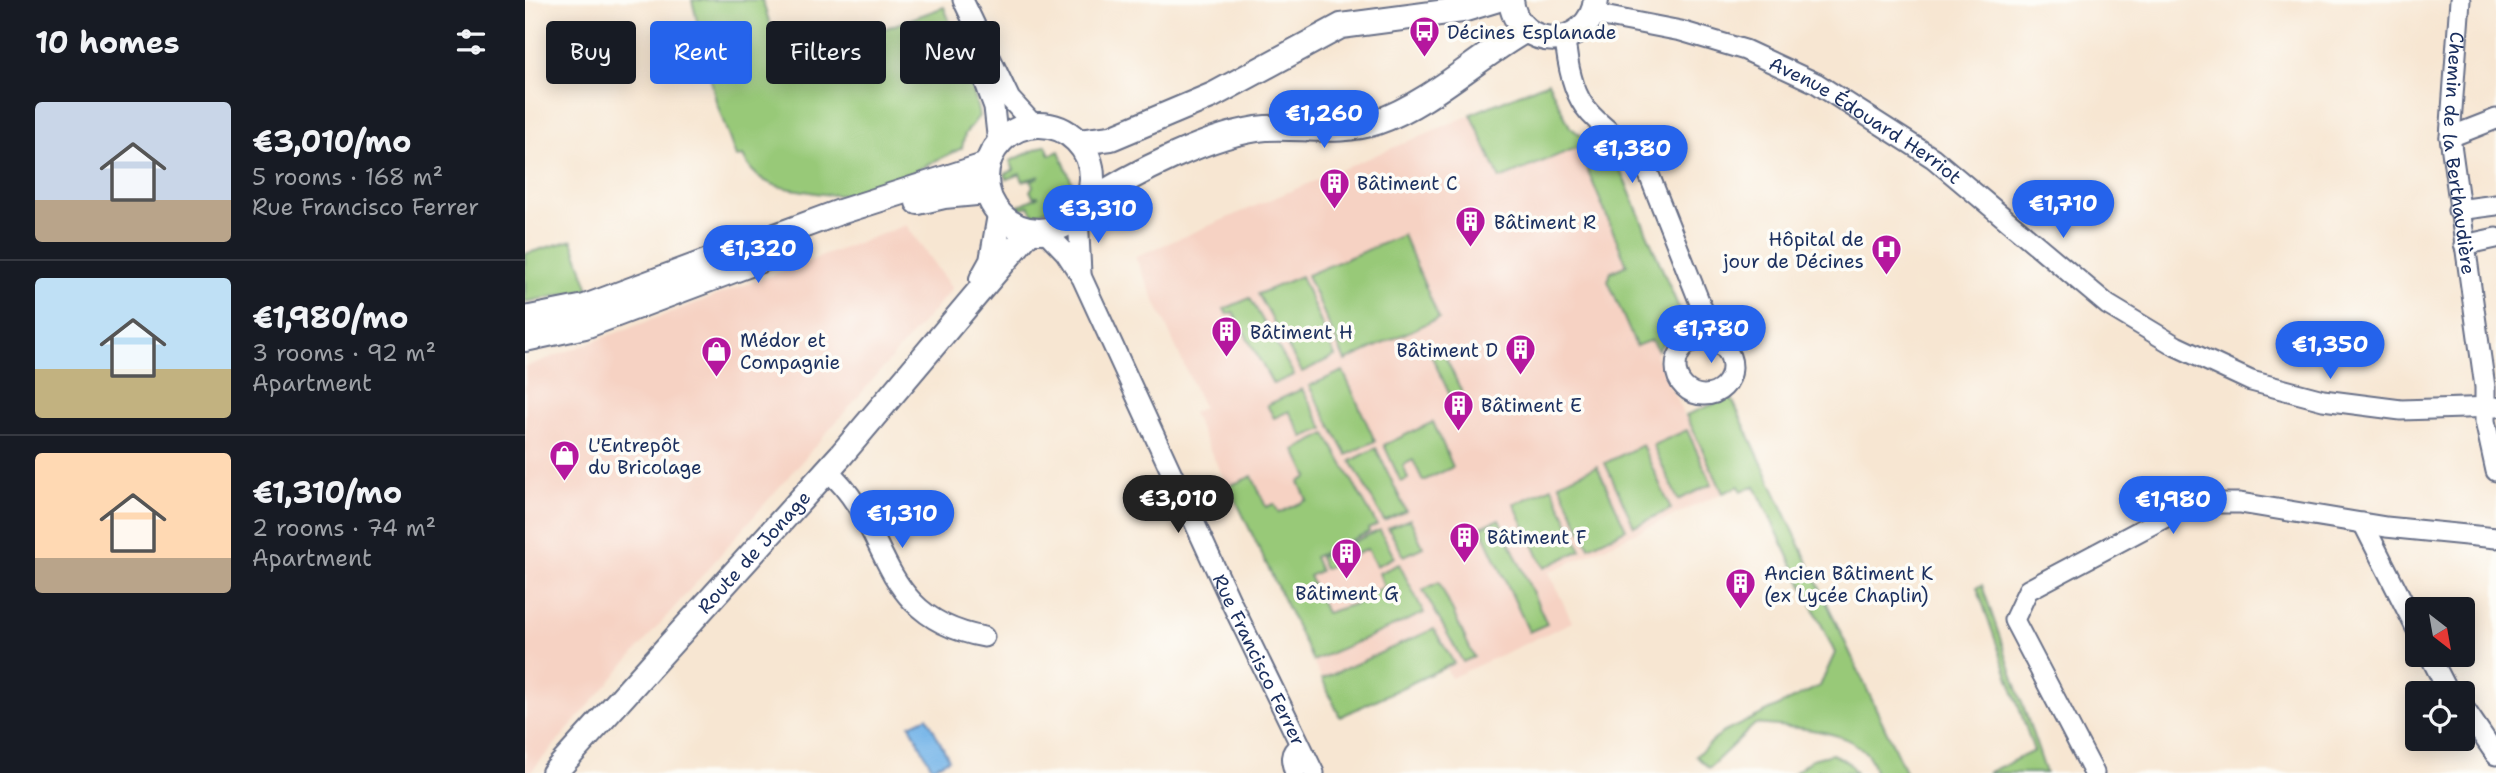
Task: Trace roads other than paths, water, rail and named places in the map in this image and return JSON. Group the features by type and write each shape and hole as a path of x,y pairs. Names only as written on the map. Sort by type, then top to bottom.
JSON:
{"main road":[{"path":"1079,142 1111,138 1213,95 1341,26 1462,10 1495,0"},
{"path":"1511,0 1514,13 1526,30 1544,39 1565,38 1581,29 1594,7"},
{"path":"993,154 987,192 1000,215 1014,226 1038,231 1057,229 1128,178 1229,135 1267,128 1355,126 1383,119 1416,102 1526,30"},
{"path":"525,319 585,307 993,154 1020,128 1034,125 1058,128 1079,142 1091,165 1091,191 1082,210"},
{"path":"525,339 596,323 894,209 944,196 987,192"},
{"name":"Route de Jonage","path":"974,296 992,261 1000,215"},
{"name":"Route de Jonage","path":"554,773 827,470 974,296 1038,231"}],"street":[{"name":"Chemin de la Berthaudière","path":"2460,0 2450,137 2458,210 2491,408 2485,421 2496,471"},
{"name":"Avenue Édouard Herriot","path":"1594,7 1745,50 1817,83 1933,158 2108,305 2176,346 2251,381 2323,400 2401,410 2491,408"},
{"path":"966,8 1010,99 1034,125"},
{"path":"966,8 975,56 994,107 993,154"},
{"path":"1565,38 1567,66 1584,106 1635,149 1646,167 1714,341"},
{"path":"2450,137 2496,119"},
{"path":"2458,210 2496,205"},
{"name":"Rue Francisco Ferrer","path":"1082,210 1082,278"},
{"name":"Rue Francisco Ferrer","path":"1038,231 1065,252 1082,278 1314,773"},
{"path":"2464,245 2496,238"},
{"path":"827,470 847,488 900,589 928,615 957,632 984,637"},
{"path":"2094,773 2014,620 2028,590 2192,503 2240,503 2363,523 2496,538"},
{"path":"2363,523 2405,605"},
{"path":"2475,724 2496,755"},
{"path":"1295,773 1290,759 1293,750 1300,746"}],"water":[{"path":"927,717 949,759 932,768 910,725"}],"place":[{"name":"Décines Esplanade","path":"1424,59"},
{"name":"Bâtiment C","path":"1334,210"},
{"name":"Bâtiment R","path":"1471,249"},
{"name":"Hôpital de jour de Décines","path":"1887,277"},
{"name":"Bâtiment H","path":"1227,359"},
{"name":"Bâtiment D","path":"1521,377"},
{"name":"Médor et Compagnie","path":"717,378"},
{"name":"Bâtiment E","path":"1458,432"},
{"name":"L'Entrepôt du Bricolage","path":"565,483"},
{"name":"Bâtiment F","path":"1464,564"},
{"name":"Bâtiment G","path":"1347,581"},
{"name":"Ancien Bâtiment K (ex Lycée Chaplin)","path":"1741,611"}]}
